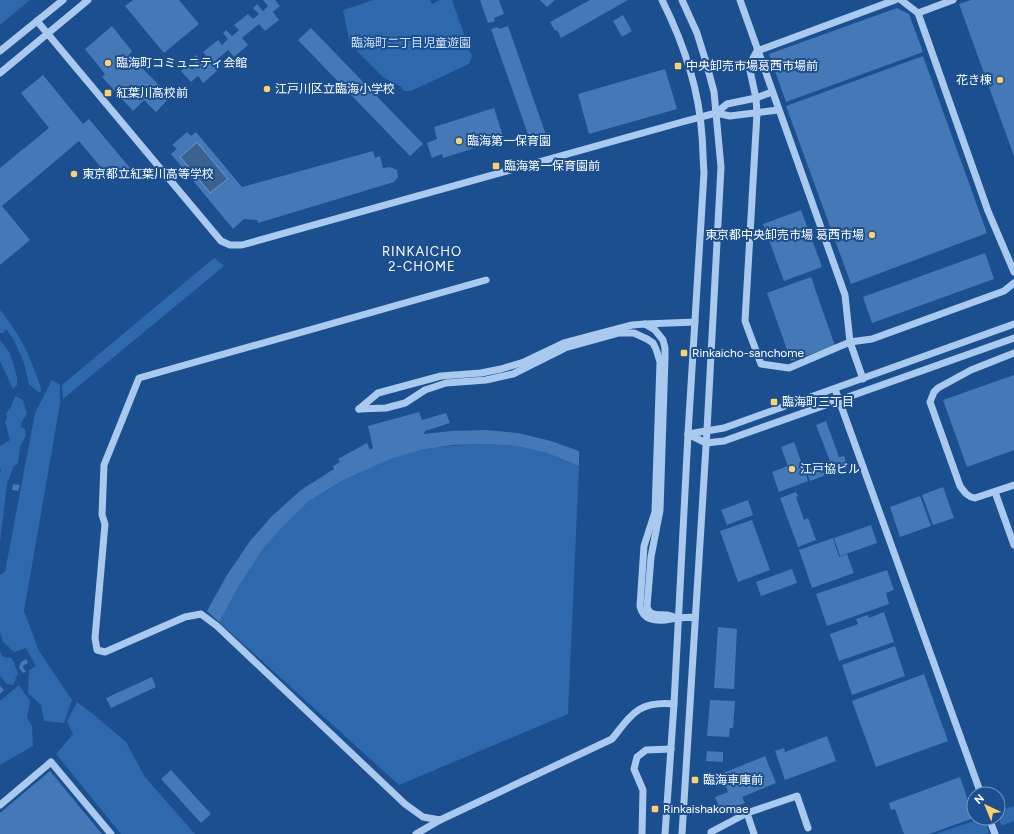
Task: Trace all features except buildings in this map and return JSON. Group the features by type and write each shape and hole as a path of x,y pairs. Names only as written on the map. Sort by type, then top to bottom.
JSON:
{"street":[{"path":"0,52 63,0"},
{"path":"0,73 88,0"},
{"path":"662,0 680,40 689,66 700,117 704,173 677,618 674,704 665,834"},
{"path":"682,0 697,33 714,92 721,167 707,430 682,834"},
{"path":"740,0 845,295 850,342 863,379"},
{"path":"895,0 885,1 757,51 749,66 756,98 757,113 745,321 761,364 788,368 850,342 872,339 1004,291 1014,283"},
{"path":"901,0 918,13 988,211 1014,272"},
{"path":"918,13 953,0"},
{"path":"37,21 221,241 230,245 242,245 716,113 728,104 756,98 772,92"},
{"path":"716,113 730,116 778,110"},
{"path":"440,820 423,817 405,804 223,632 201,614 186,617 105,652 98,650 95,638 104,524 102,515 104,465 139,378 486,280"},
{"path":"695,322 639,324 564,343 524,362 501,369 481,373 441,376 378,393 359,409 386,408 405,403 425,390 446,383 486,380 513,374 566,348 619,333 634,333 647,339 653,343 660,362 654,512 644,546 640,606 643,614 650,619 667,621 677,618 695,617"},
{"path":"639,324 645,324 655,330 663,340 665,353 660,510 651,557 648,607 651,613 677,618"},
{"path":"688,434 724,428 1014,324"},
{"path":"688,434 706,443 724,441 1014,338"},
{"path":"1014,353 971,370 938,388 934,392 930,402 960,486 965,493 970,497 975,498 1014,485"},
{"path":"835,389 978,786"},
{"path":"995,492 1014,545"},
{"path":"421,833 440,820 612,739 631,715 648,705 662,703 674,704"},
{"path":"642,834 643,790 634,769 637,757 646,750 670,749"},
{"path":"0,805 51,762 111,834"},
{"path":"711,834 711,832 747,813 797,796 808,828"},
{"path":"747,813 754,834"}],"green space":[{"path":"0,0 30,0 0,25"},
{"name":"臨海町二丁目児童遊園","path":"373,0 430,0 432,4 440,0 452,0 472,57 469,64 411,91 405,91 400,86 384,78 350,44 343,10"},
{"path":"214,258 224,266 63,399 62,385"},
{"path":"0,310 11,324 25,347 39,382 41,392 38,392 29,384 24,363 14,340 6,329 3,333 0,333"},
{"path":"0,340 10,353 17,377 17,385 13,389 0,361"},
{"path":"52,380 60,385 60,404 24,611 39,651 72,700 64,723 44,721 41,705 28,693 29,670 36,666 26,648 14,652 3,642 0,632 0,575 5,572 35,413"},
{"path":"15,396 23,400 27,414 21,423 21,427 25,429 26,435 20,447 18,464 14,466 7,483 0,543 0,446 10,440 5,422 7,418 6,413 11,407"},
{"path":"485,444 516,446 547,453 579,466 568,714 399,785 219,622 250,566 286,522 311,499 336,483 364,469 393,458 421,450"},
{"path":"0,651 3,657 12,658 18,673 13,685 7,684 0,676"},
{"path":"19,685 30,701 27,718 32,726 33,746 0,765 0,701"},
{"path":"77,702 126,742 145,777 195,834 121,834 56,754 73,734 67,721"},
{"path":"1014,806 1014,821 1006,824 1006,808"},
{"path":"966,824 966,826 987,826 989,833 986,834 935,834"}],"shaded area":[{"path":"197,142 228,179 210,193 180,157"}],"place":[{"name":"臨海町コミュニティ会館","path":"108,63"},
{"name":"中央卸売市場葛西市場前","path":"678,66"},
{"name":"花き棟","path":"1000,80"},
{"name":"江戸川区立臨海小学校","path":"267,89"},
{"name":"紅葉川高校前","path":"108,93"},
{"name":"臨海第一保育園","path":"459,141"},
{"name":"臨海第一保育園前","path":"496,166"},
{"name":"東京都立紅葉川高等学校","path":"74,174"},
{"name":"東京都中央卸売市場 葛西市場","path":"872,235"},
{"name":"Rinkaicho-sanchome","path":"684,353"},
{"name":"臨海町三丁目","path":"774,402"},
{"name":"江戸協ビル","path":"792,469"},
{"name":"臨海車庫前","path":"695,780"},
{"name":"Rinkaishakomae","path":"655,809"}],"district":[{"name":"RINKAICHO 2-CHOME","path":"422,258"}]}
